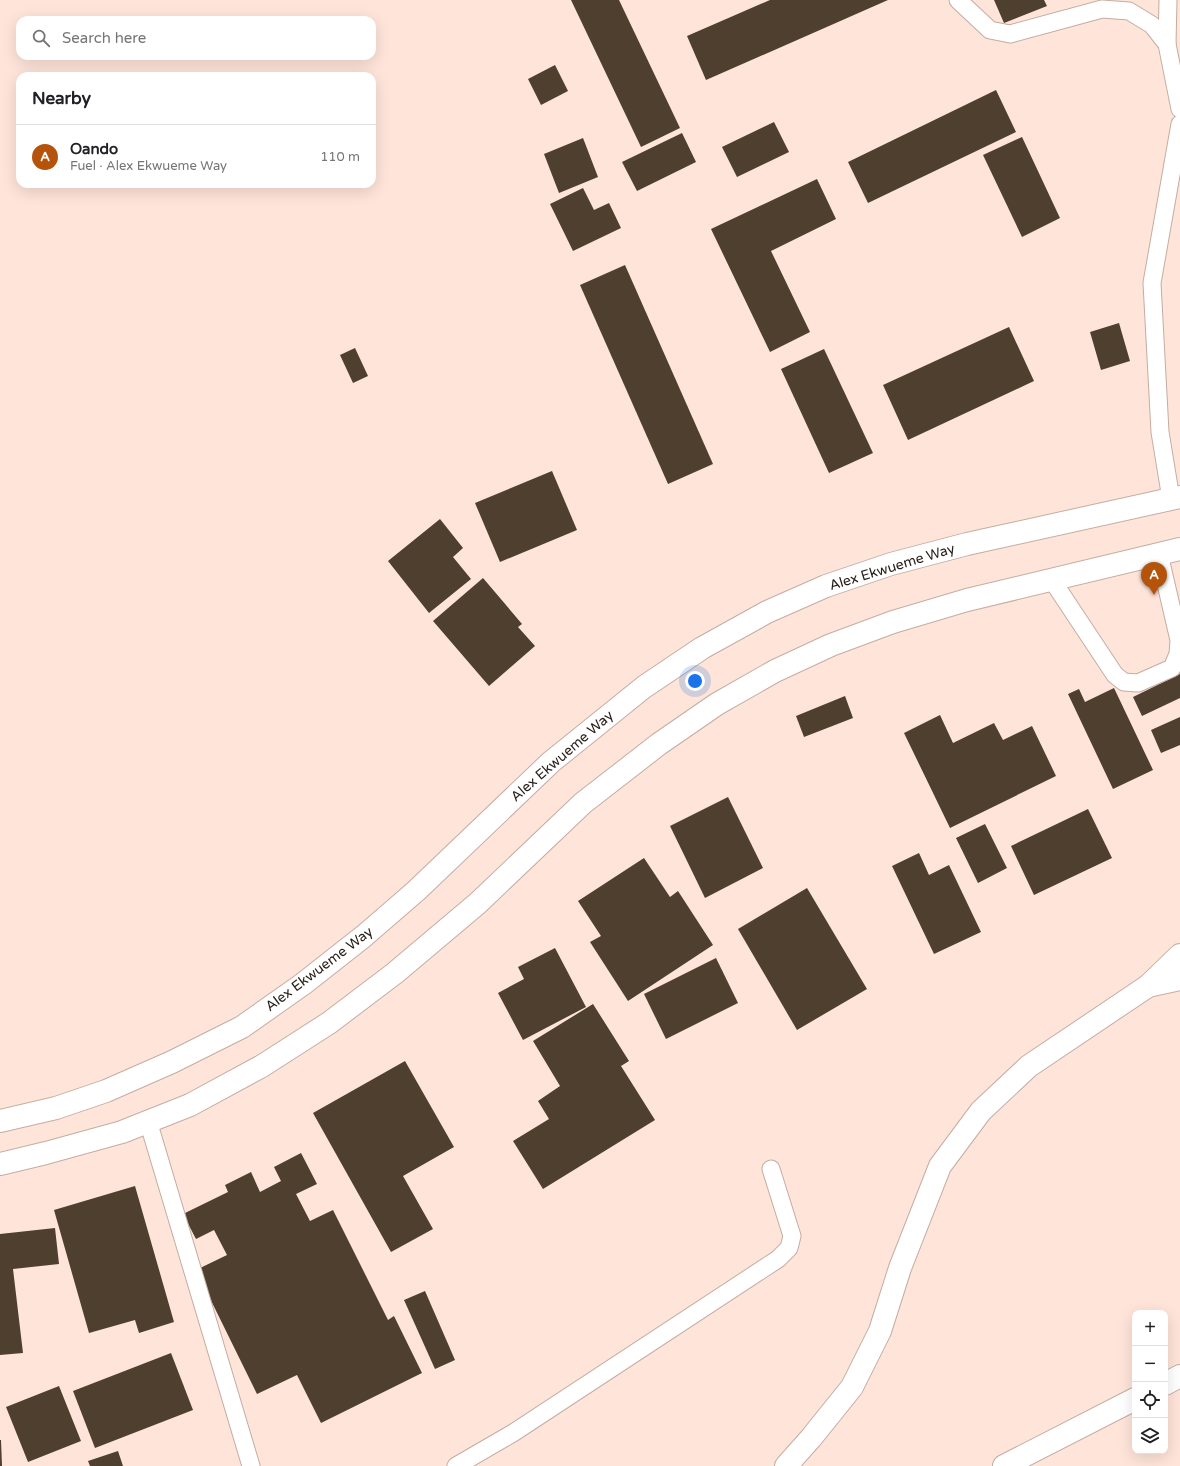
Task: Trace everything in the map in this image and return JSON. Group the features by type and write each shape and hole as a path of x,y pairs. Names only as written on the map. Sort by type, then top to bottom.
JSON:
{"street":[{"name":"Alex Ekwueme Way","path":"0,1121 56,1108 106,1090 172,1062 242,1027 303,984 364,936 416,891 551,762 644,687 702,648 767,612 826,586 891,564 967,544 1176,498"},
{"path":"0,1164 122,1132 190,1105 262,1066 329,1023 395,973 478,903 583,803 659,744 717,704 775,672 824,648 893,622 967,600 1180,549"},
{"path":"786,1466 811,1438 852,1386 880,1331 900,1268 940,1166 981,1112 1029,1066 1148,986 1180,955"},
{"path":"1148,986 1180,979"},
{"path":"1168,1382 1180,1376"},
{"path":"1004,1466 1132,1401"}],"lane":[{"path":"958,0 990,30 1010,34 1102,9 1129,11 1152,25 1167,44"},
{"path":"1168,0 1167,44 1180,109"},
{"path":"1176,498 1160,432 1152,283 1180,124"},
{"path":"1052,580 1115,675 1124,682 1138,683 1172,668 1178,654 1180,640 1159,554"},
{"path":"148,1121 251,1466"},
{"path":"456,1466 513,1433 778,1259 789,1248 792,1236 771,1169"}],"building":[{"path":"571,0 619,0 680,128 641,147"},
{"path":"770,0 888,0 706,80 687,36"},
{"path":"994,0 1044,0 1047,6 1004,23"},
{"path":"555,65 568,91 541,105 528,79"},
{"path":"996,90 1016,132 868,203 848,162"},
{"path":"774,122 789,152 737,177 722,147"},
{"path":"682,133 696,162 637,191 622,162"},
{"path":"1022,137 1060,218 1022,237 983,155"},
{"path":"583,138 598,177 559,193 544,154"},
{"path":"817,179 836,219 771,251 810,332 770,352 711,229"},
{"path":"583,188 594,210 609,203 621,228 573,251 550,204"},
{"path":"625,265 713,464 668,484 580,285"},
{"path":"1119,323 1130,361 1101,370 1090,332"},
{"path":"1009,327 1034,381 908,440 883,385"},
{"path":"355,348 368,376 353,383 340,355"},
{"path":"824,349 873,453 829,473 781,369"},
{"path":"552,471 577,530 500,562 475,503"},
{"path":"440,519 463,548 453,557 471,579 429,613 388,561"},
{"path":"483,578 522,624 518,627 535,646 489,686 433,621"},
{"path":"1180,674 1180,698 1142,716 1133,697"},
{"path":"1114,688 1153,770 1113,789 1068,694 1079,689 1085,702"},
{"path":"845,696 853,718 804,737 796,716"},
{"path":"940,715 953,743 994,723 1003,740 1032,726 1056,776 950,828 904,733"},
{"path":"1180,717 1180,745 1161,753 1151,730"},
{"path":"728,797 763,868 705,898 670,826"},
{"path":"1088,809 1112,858 1034,895 1011,846"},
{"path":"985,824 1007,868 978,883 956,838"},
{"path":"919,853 929,875 949,865 981,932 934,954 892,866"},
{"path":"644,858 670,897 678,891 713,945 628,1001 590,942 601,936 578,901"},
{"path":"807,888 867,989 797,1030 738,929"},
{"path":"555,948 586,1007 523,1040 498,993 524,979 518,967"},
{"path":"716,958 738,1003 666,1039 644,994"},
{"path":"593,1004 629,1061 621,1066 655,1120 543,1189 513,1141 549,1119 538,1101 560,1086 533,1041"},
{"path":"405,1061 454,1147 403,1176 433,1229 391,1252 313,1113"},
{"path":"301,1153 317,1184 296,1194 310,1221 333,1210 388,1320 394,1316 422,1373 321,1423 297,1375 257,1394 196,1270 227,1255 214,1230 196,1239 183,1214 228,1192 225,1185 251,1172 260,1192 281,1181 274,1167"},
{"path":"135,1186 174,1322 139,1333 135,1320 89,1333 54,1210"},
{"path":"55,1228 59,1264 13,1269 23,1353 0,1355 0,1234"},
{"path":"425,1291 455,1360 435,1369 404,1300"},
{"path":"171,1353 193,1410 95,1448 73,1391"},
{"path":"59,1386 81,1441 28,1462 6,1407"},
{"path":"1,1440 2,1466 0,1466"},
{"path":"118,1451 123,1466 90,1466 88,1461"}],"place":[{"name":"Oando","path":"1154,595"}]}
